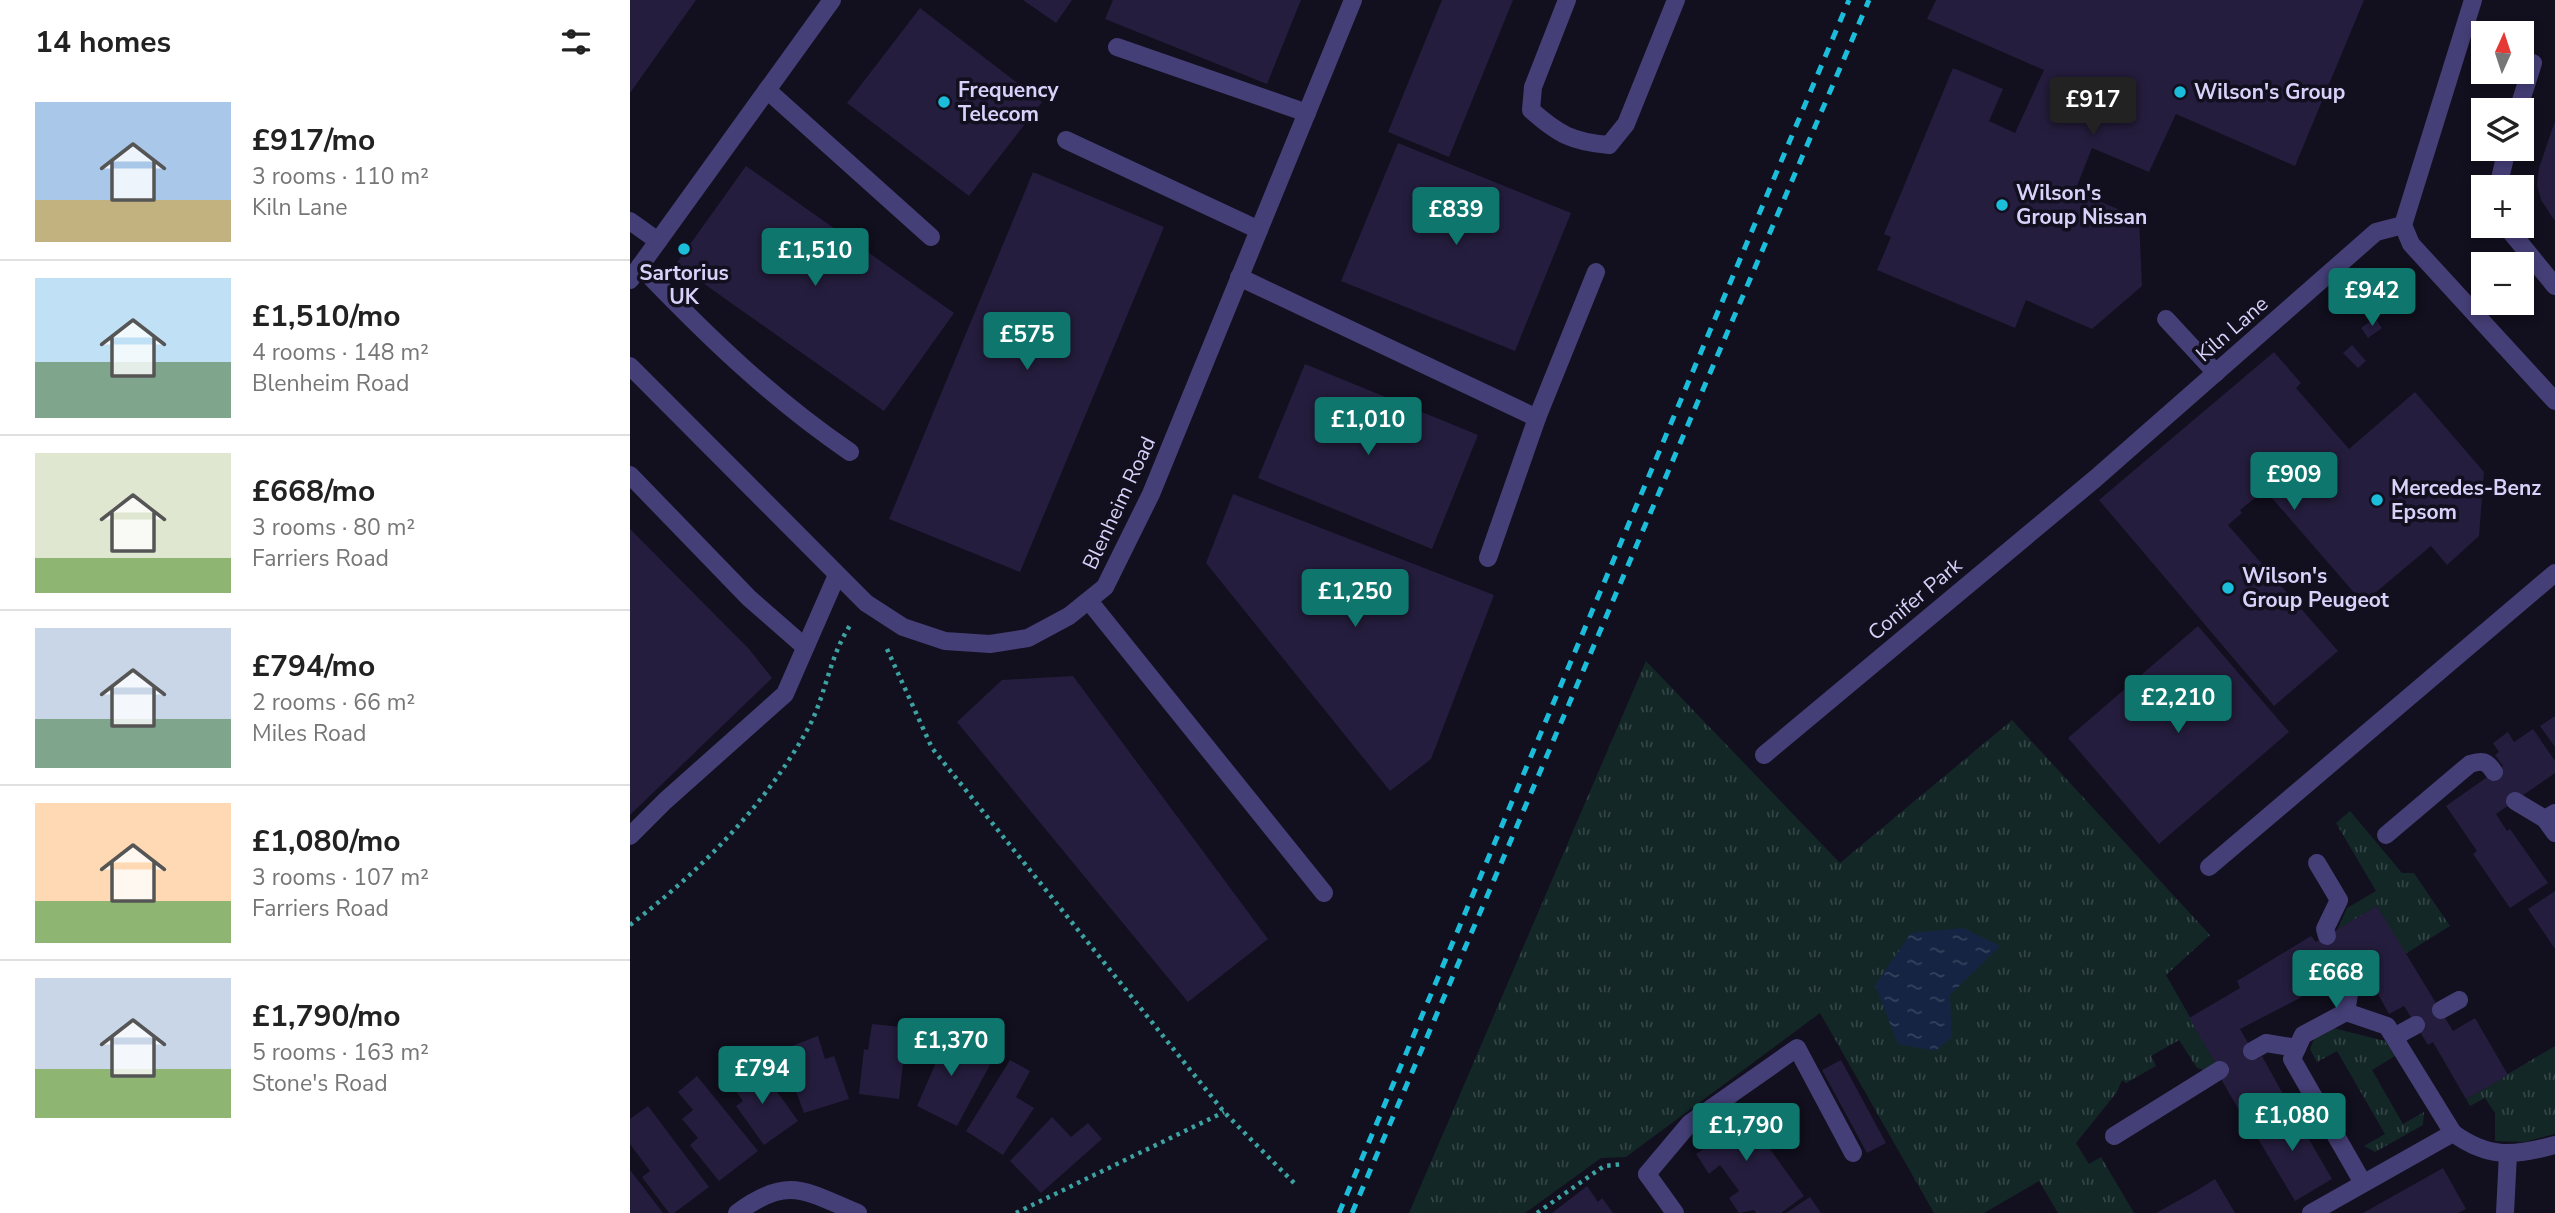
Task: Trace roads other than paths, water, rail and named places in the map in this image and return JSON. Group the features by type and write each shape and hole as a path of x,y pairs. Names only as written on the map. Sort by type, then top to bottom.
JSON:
{"street":[{"path":"832,0 635,273 809,425 850,452"},
{"name":"Blenheim Road","path":"630,366 866,603 903,627 945,640 990,644 1028,638 1069,616 1105,587 1151,494 1353,0"},
{"path":"1567,0 1533,87 1531,110 1552,129 1578,143 1609,145 1626,124 1676,0"},
{"path":"2473,0 2403,225 2411,244 2555,401"},
{"path":"1117,47 1307,113"},
{"path":"768,90 931,237"},
{"path":"1066,140 1259,230"},
{"path":"630,221 658,241"},
{"name":"Kiln Lane","path":"2096,478 2376,232 2403,225"},
{"path":"2516,238 2555,286"},
{"path":"1488,558 1537,418 1596,272"},
{"path":"1240,277 1537,418"},
{"path":"2166,319 2216,373"},
{"path":"630,475 748,598 805,647"},
{"name":"Conifer Park","path":"1764,755 2096,478"},
{"path":"2209,867 2555,573"},
{"path":"630,836 665,801 785,694 837,575"},
{"path":"1089,601 1324,893"},
{"path":"2385,835 2470,764 2480,761 2490,764 2494,772"},
{"path":"2515,802 2552,822"},
{"path":"2316,863 2339,900 2325,929 2327,936"},
{"path":"2346,967 2351,982 2346,1012"},
{"path":"2441,1010 2459,1000"},
{"path":"2363,1183 2292,1059 2303,1035 2346,1012 2387,1026 2453,1133 2473,1148 2508,1154 2555,1145"},
{"path":"2394,1037 2416,1025"},
{"path":"2252,1051 2266,1043 2297,1048"},
{"path":"1675,1213 1647,1174 1690,1123 1797,1048 1853,1153"},
{"path":"2115,1136 2220,1070"},
{"path":"2311,1213 2453,1133"},
{"path":"2505,1213 2508,1154"},
{"path":"737,1213 774,1190 797,1189 858,1213"}],"water":[{"path":"1963,928 2000,946 1950,995 1952,1037 1935,1051 1898,1044 1875,985 1911,933"}],"railway":[{"path":"1339,1213 1849,0"},
{"path":"1352,1213 1869,0"}],"place":[{"name":"Wilson's Group","path":"2180,92"},
{"name":"Frequency Telecom","path":"944,102"},
{"name":"Wilson's Group Nissan","path":"2002,205"},
{"name":"Sartorius UK","path":"684,249"},
{"name":"Mercedes-Benz Epsom","path":"2377,500"},
{"name":"Wilson's Group Peugeot","path":"2228,588"}]}
